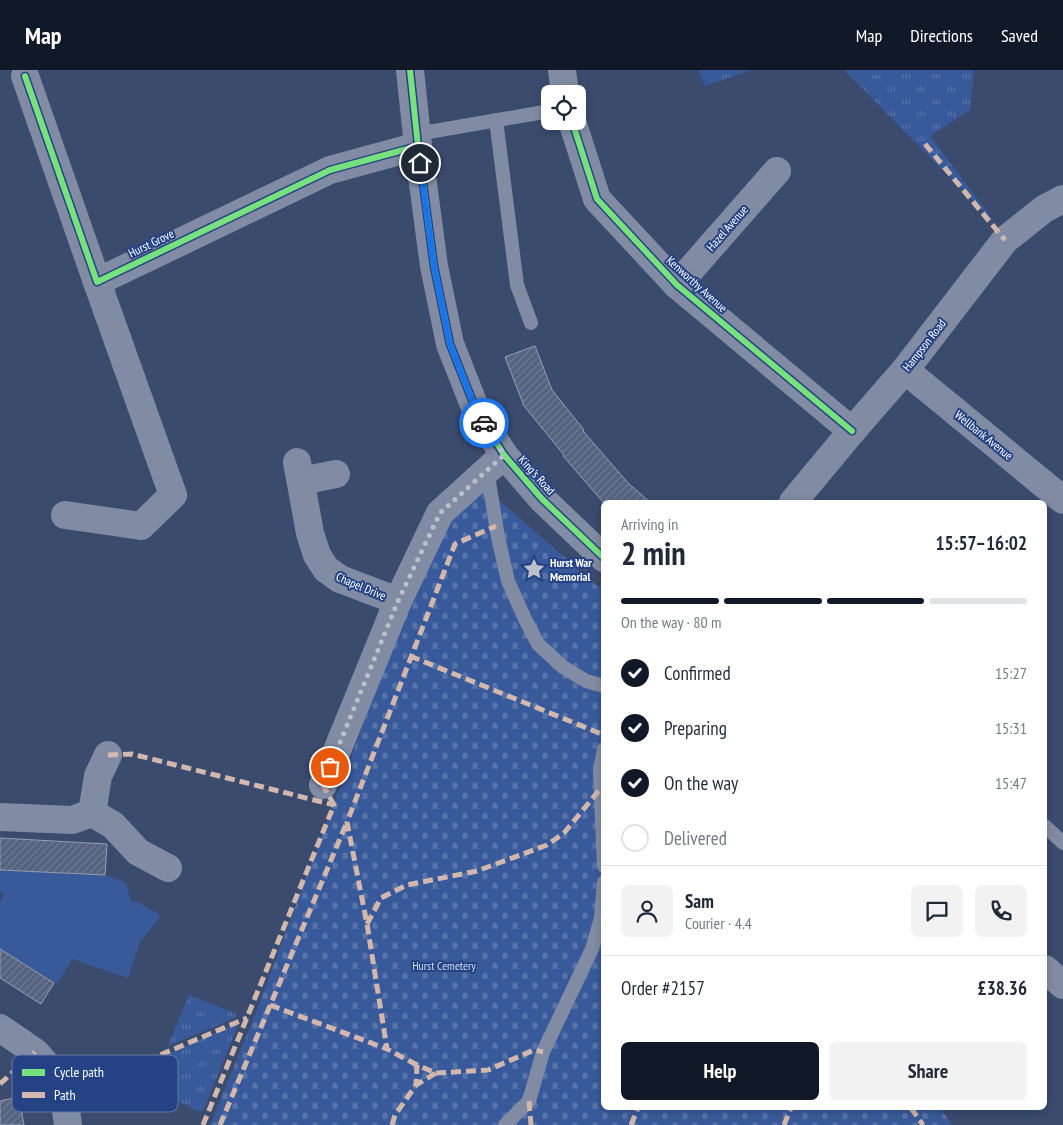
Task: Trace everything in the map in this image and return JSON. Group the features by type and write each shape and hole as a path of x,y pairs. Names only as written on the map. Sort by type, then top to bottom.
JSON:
{"street":[{"name":"King's Road","path":"410,70 417,140 434,266 450,344 496,462 542,499 601,555"},
{"path":"562,70 564,85"},
{"path":"24,76 173,495 141,526 65,515"},
{"name":"Kenworthy Avenue","path":"575,130 597,200 677,285 852,431"},
{"name":"Hurst Grove","path":"96,282 330,170 417,140"},
{"name":"Hazel Avenue","path":"677,285 777,171"},
{"name":"Hampson Road","path":"795,500 905,370 1005,240 1044,210 1063,199"},
{"name":"Wellbank Avenue","path":"905,370 1063,500"},
{"path":"322,785 398,601 440,513 496,462"},
{"name":"Chapel Drive","path":"336,474 299,472 316,555 326,569 340,579 398,601"},
{"path":"92,813 98,776 108,755"},
{"path":"0,817 72,820 92,813 113,825 138,852 168,868"},
{"path":"1047,971 1063,985"},
{"path":"0,1028 37,1055"},
{"path":"66,1112 68,1125"}],"lane":[{"path":"417,140 496,120 541,112"},
{"path":"496,120 518,285 531,323"},
{"path":"496,462 494,515 508,581 529,627 538,644 563,667 586,681 601,685"},
{"path":"601,766 601,796"},
{"path":"1047,828 1063,843"},
{"path":"505,1125 528,1101 543,1052 592,949 601,918"}],"green space":[{"path":"698,70 752,70 705,86"},
{"path":"844,70 974,70 970,110 930,136 997,225"},
{"name":"Hurst Cemetery","path":"484,487 601,589 601,1110 941,1110 952,1125 210,1125 255,1015 434,534"},
{"path":"0,870 109,876 126,883 131,901 138,902 161,916 140,942 128,978 72,959 57,984 0,949 0,901 4,895 0,891"},
{"path":"189,995 237,1014 235,1018 168,1046"},
{"path":"239,1023 203,1111 198,1111 178,1101 178,1055 165,1055"}],"building":[{"path":"535,346 552,390 583,431 629,484 648,500 601,500 563,456 524,406 505,357"},
{"path":"0,838 107,844 105,875 0,870"},
{"path":"0,949 54,983 41,1004 0,978"},
{"path":"12,1098 12,1112 22,1112 24,1125 0,1125 0,1101"}],"marked path":[{"path":"925,144 1005,240"},
{"path":"417,1065 387,1049 367,924 347,822 455,544 496,526"},
{"path":"410,656 601,734"},
{"path":"108,755 132,754 334,805"},
{"path":"203,1125 334,805 323,785"},
{"path":"367,924 381,898 407,885 477,871 547,845 564,833 601,788"},
{"path":"220,1125 347,822"},
{"path":"270,1005 387,1049"},
{"path":"160,1055 247,1018"},
{"path":"436,1073 488,1070 534,1050 543,1052"},
{"path":"32,1055 35,1052"},
{"path":"392,1125 395,1115 416,1085 436,1073 417,1065 416,1085"},
{"path":"0,1084 12,1073"},
{"path":"529,1101 531,1125"},
{"path":"631,1125 637,1110"},
{"path":"784,1125 790,1110"},
{"path":"912,1110 923,1125"}],"cycle path":[{"path":"410,70 434,266 450,344 476,410 504,455 542,499 601,555"},
{"path":"25,76 97,282 330,170 418,146"},
{"path":"575,130 597,199 677,285 852,431"}],"way so far":[{"path":"330,767 398,601 440,513 504,455 484,423"}],"place":[{"name":"Hurst War Memorial","path":"534,569"}],"route":[{"path":"420,163 434,266 450,344 476,410 484,423"}]}
